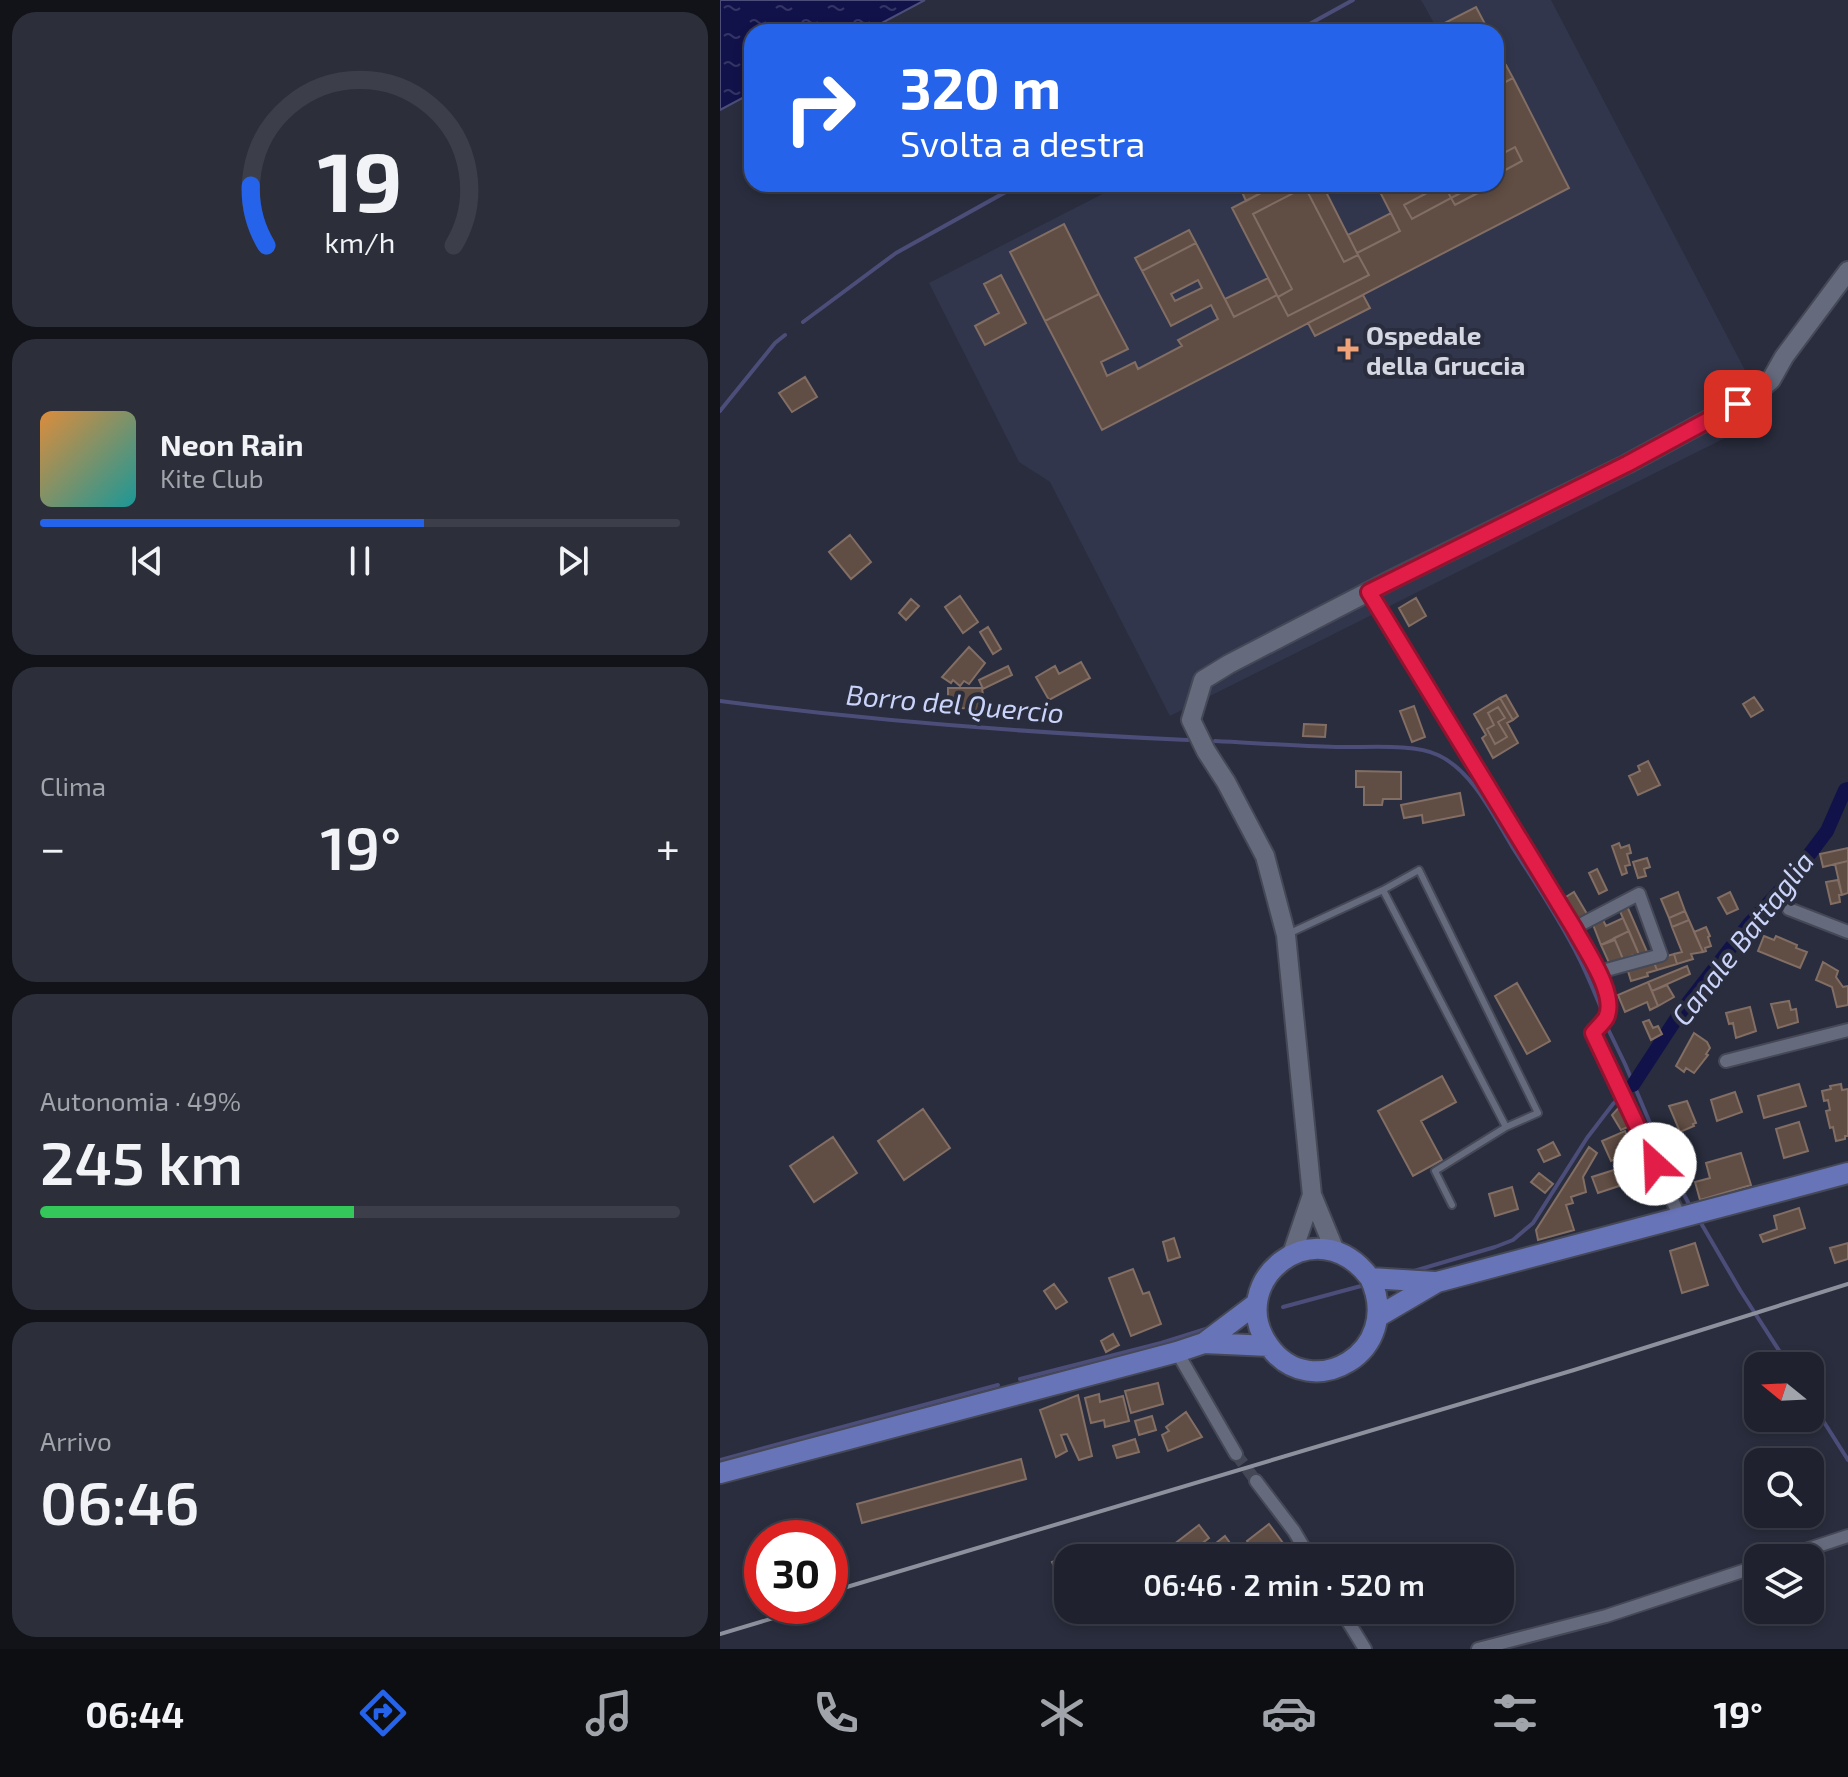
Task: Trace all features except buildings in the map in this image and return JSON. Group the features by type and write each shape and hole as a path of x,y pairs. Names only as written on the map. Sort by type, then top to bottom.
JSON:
{"main road":[{"path":"1379,1316 1437,1282 1848,1173"},
{"path":"1319,1249 1335,1251 1348,1256 1370,1278 1378,1300 1379,1316 1367,1346 1356,1357 1329,1370 1305,1370 1277,1355 1261,1333 1257,1303 1261,1287 1277,1264 1292,1254 1319,1249"},
{"path":"1370,1278 1437,1282"},
{"path":"720,1473 1177,1352 1204,1343 1257,1303"},
{"path":"1204,1343 1269,1346"}],"street":[{"path":"1335,1251 1312,1195 1286,935 1265,856 1191,720 1203,680 1369,592 1627,464 1752,396 1771,380 1784,357 1848,271"},
{"path":"1369,592 1599,972 1609,999 1607,1017 1593,1033 1680,1217"},
{"path":"1574,928 1639,894 1661,955 1599,972"},
{"path":"1789,909 1848,932"},
{"path":"1726,1061 1848,1030"},
{"path":"1292,1254 1312,1195"},
{"path":"1177,1352 1236,1454"},
{"path":"1256,1481 1302,1544"},
{"path":"1824,1544 1848,1536"},
{"path":"1478,1649 1606,1616 1744,1571"},
{"path":"1350,1624 1365,1649"}],"lane":[{"path":"1286,935 1419,870 1538,1113 1506,1127 1435,1171 1452,1205"},
{"path":"1383,890 1506,1127"}],"shaded area":[{"name":"Ospedale della Gruccia","path":"1421,0 1551,0 1769,416 1170,716 1050,482 1019,462 929,283 1106,192 1504,192 1504,24 1434,24"}],"water":[{"path":"720,0 925,0 880,24 744,24 744,97 720,110"}],"waterway":[{"path":"1310,24 1353,0"},
{"path":"803,322 896,253 1006,192"},
{"path":"720,411 785,335"},
{"name":"Borro del Quercio","path":"720,701 953,725 1188,740"},
{"name":"Borro del Quercio","path":"1215,741 1321,747 1402,747 1428,751 1450,762 1482,796 1548,902 1579,958 1601,1008"},
{"name":"Canale Battaglia","path":"1633,1085 1680,1013 1827,831 1848,789"},
{"name":"Borro del Quercio","path":"1608,1029 1664,1156 1691,1208"},
{"path":"1414,1271 1513,1240 1533,1223 1587,1138 1613,1104 1633,1085"},
{"name":"Borro del Quercio","path":"1698,1218 1780,1352"},
{"path":"1283,1307 1361,1286"},
{"path":"1020,1379 1209,1328"},
{"path":"720,1460 998,1385"},
{"name":"Borro del Quercio","path":"1824,1422 1848,1460"}],"tunnel":[{"path":"1236,1454 1256,1481"}],"railway":[{"path":"848,1587 1574,1370 1848,1284"},
{"path":"720,1634 754,1624"}],"place":[{"name":"Ospedale della Gruccia","path":"1348,349"}],"route":[{"path":"1655,1164 1593,1033 1607,1017 1609,999 1599,972 1369,592 1627,464 1738,404"}]}
